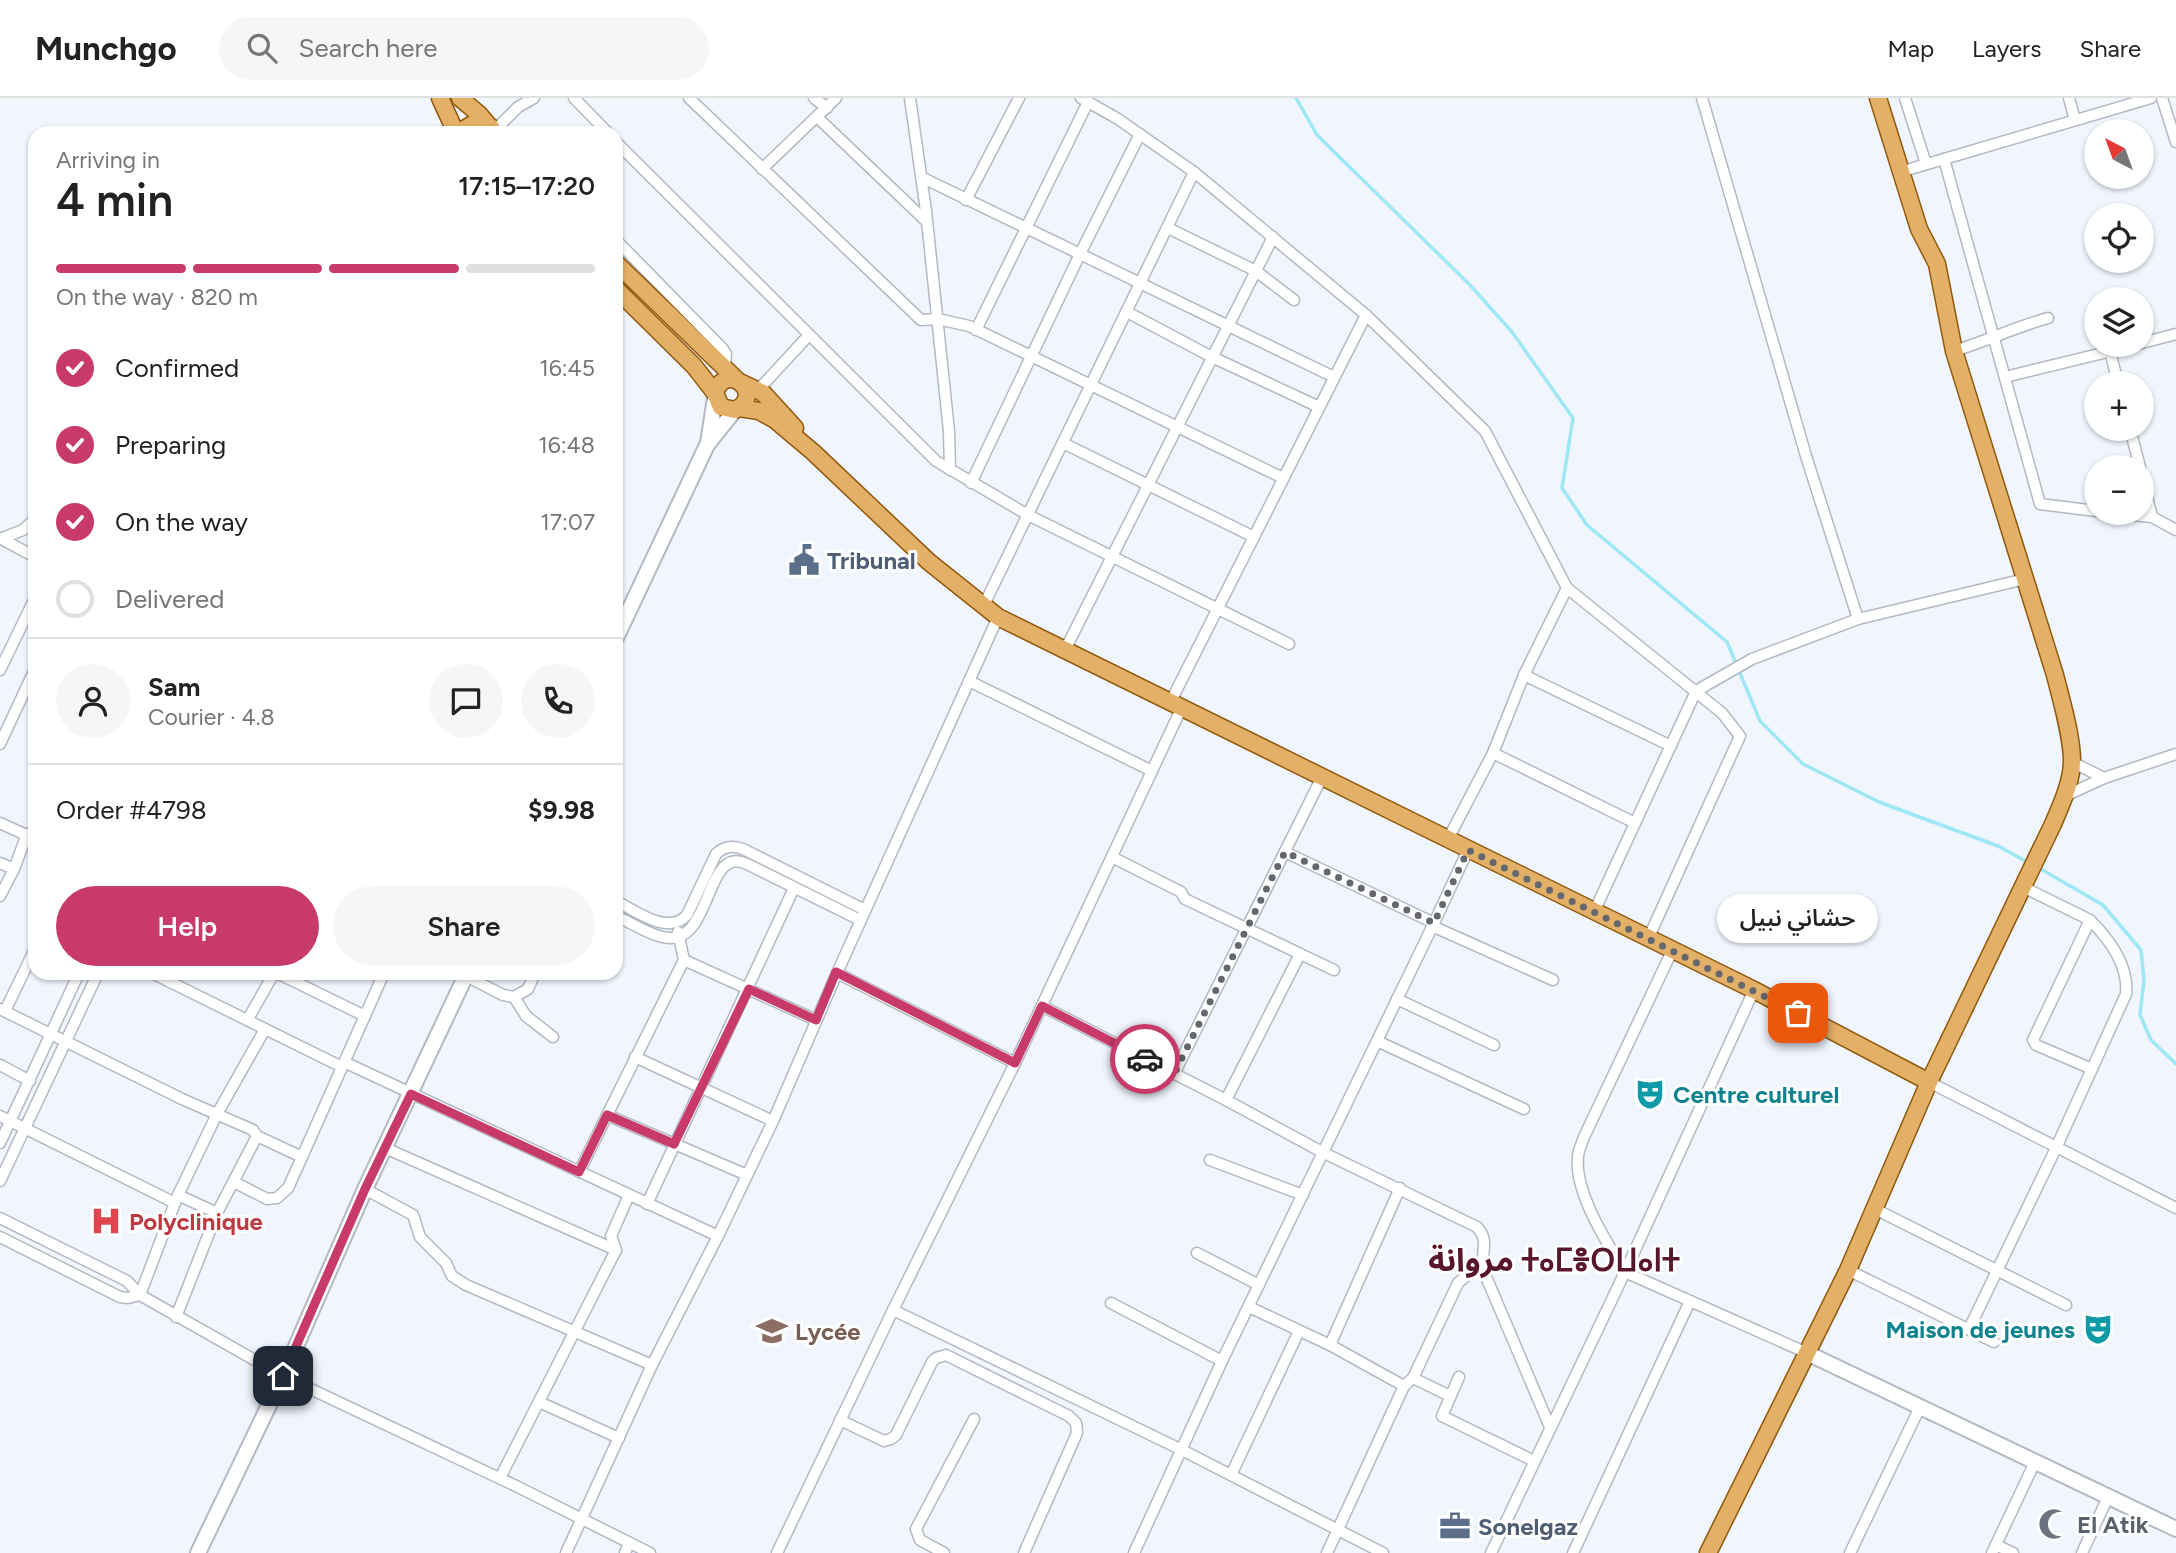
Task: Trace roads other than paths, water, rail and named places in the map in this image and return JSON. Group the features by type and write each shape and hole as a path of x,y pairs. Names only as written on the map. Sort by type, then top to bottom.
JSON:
{"main road":[{"path":"440,98 453,126"},
{"path":"460,98 490,126"},
{"path":"1708,1553 1848,1270 1929,1082 2041,850 2064,796 2072,762 2062,699 1954,351 1937,264 1919,229 1878,98"},
{"path":"469,126 476,122 485,126"},
{"path":"623,270 740,382 747,395 708,444 623,623"},
{"path":"623,298 687,359 721,407 765,413 813,452 929,562 998,617 1754,990 1929,1082"},
{"path":"708,444 715,396 717,388 724,380 759,389 783,412 813,452"},
{"path":"198,1553 283,1376 461,980"},
{"path":"1807,1353 2176,1529"}],"street":[{"path":"498,126 518,107 534,98"},
{"path":"574,98 601,126"},
{"path":"689,98 921,320 938,319 976,330 1283,478"},
{"path":"814,98 827,108"},
{"path":"762,169 836,98"},
{"path":"910,98 923,178 950,470"},
{"path":"966,200 1019,98"},
{"path":"1702,98 1806,456 1858,619"},
{"path":"1905,98 1926,164"},
{"path":"2069,98 2076,120"},
{"path":"1900,172 2151,98"},
{"path":"2162,98 2176,142"},
{"path":"976,330 1085,100 1194,172 1366,315 1485,431 1567,588 1722,713 1740,736 1648,939"},
{"path":"818,118 926,221"},
{"path":"971,483 1140,134"},
{"path":"623,149 936,461 1028,514 1289,644"},
{"path":"1944,159 2040,505 2084,510"},
{"path":"983,607 1194,172"},
{"path":"923,178 1334,377"},
{"path":"1168,228 1256,271 1294,300"},
{"path":"1065,650 1273,237"},
{"path":"623,247 723,349 726,354 724,366"},
{"path":"1127,312 1212,357 1319,407"},
{"path":"777,1553 1112,857 1152,771 1176,704 1218,608 1366,315"},
{"path":"1954,351 2048,318"},
{"path":"2154,340 2176,334"},
{"path":"759,389 808,335"},
{"path":"2005,377 2086,357"},
{"path":"1063,443 1254,537"},
{"path":"2154,518 2176,530"},
{"path":"0,539 28,525"},
{"path":"0,539 28,553"},
{"path":"1594,912 1696,691 1752,659 1858,619 2025,579"},
{"path":"1448,839 1493,753 1524,675 1567,588"},
{"path":"0,670 28,612"},
{"path":"566,1553 652,1364 773,1121 836,972 998,617"},
{"path":"1524,675 1671,746"},
{"path":"969,681 1152,771"},
{"path":"0,744 28,685"},
{"path":"1493,753 1635,823"},
{"path":"2064,796 2104,778 2176,754"},
{"path":"2072,762 2104,778"},
{"path":"1174,1074 1322,777"},
{"path":"0,823 28,836"},
{"path":"0,896 28,843"},
{"path":"623,904 664,924 676,924 687,915 716,855 720,850 731,846 743,849 862,915"},
{"path":"1134,1553 1222,1360 1468,850"},
{"path":"1285,852 1552,980"},
{"path":"1112,857 1181,892 1185,899 1334,970"},
{"path":"623,919 664,937 680,937 693,927 722,868 731,862 742,861 794,888 862,915"},
{"path":"0,863 14,869"},
{"path":"1969,1329 2120,1009 2127,981 2124,968 2101,931 2090,920 2023,887"},
{"path":"647,1204 794,888"},
{"path":"2090,920 2034,1040 2036,1045 2092,1069"},
{"path":"579,1172 684,960 676,924"},
{"path":"1672,951 1577,1156 1584,1195 1625,1272 1807,1353"},
{"path":"1226,1100 1300,954"},
{"path":"684,960 816,1020"},
{"path":"28,962 3,1010 253,1130 257,1136 302,1157"},
{"path":"836,972 1015,1063"},
{"path":"0,1143 76,980"},
{"path":"0,1181 95,980"},
{"path":"167,980 265,1029 718,1236"},
{"path":"248,1019 272,980"},
{"path":"290,980 365,1016"},
{"path":"234,1182 267,1199 277,1198 288,1188 381,980"},
{"path":"475,980 503,995 514,997 528,989 532,980"},
{"path":"1491,1553 1625,1272 1754,990"},
{"path":"514,997 526,1016 553,1037"},
{"path":"1397,999 1494,1045"},
{"path":"1042,1006 1322,1152 1477,1227 1483,1233 1486,1246 1482,1262 1496,1301 1549,1427"},
{"path":"140,1295 177,1199 217,1114 265,1029"},
{"path":"1377,1041 1524,1109"},
{"path":"635,1057 773,1121"},
{"path":"0,1065 30,1081"},
{"path":"1929,1082 2176,1208"},
{"path":"0,1115 177,1199 217,1213"},
{"path":"607,1115 747,1175"},
{"path":"176,1317 217,1213 257,1136"},
{"path":"385,1149 616,1251"},
{"path":"1210,1160 1303,1195"},
{"path":"1330,1345 1400,1188"},
{"path":"365,1189 413,1215 420,1237 446,1263 452,1276 466,1285 652,1364"},
{"path":"500,1478 616,1251 611,1236 629,1195"},
{"path":"1875,1209 2066,1306"},
{"path":"0,1218 127,1281 140,1295 176,1317 283,1376 583,1518 627,1548 650,1553"},
{"path":"0,1237 120,1297 140,1295"},
{"path":"1197,1253 1259,1285"},
{"path":"1327,1553 1404,1386 1413,1378 1458,1283 1482,1262"},
{"path":"1848,1270 1994,1342"},
{"path":"1573,1553 1690,1301"},
{"path":"1111,1303 1222,1360"},
{"path":"1249,1307 1330,1345 1404,1386"},
{"path":"893,1310 1182,1450 1383,1553"},
{"path":"1231,1475 1299,1331"},
{"path":"841,1420 884,1441 891,1440 932,1362 946,1354 1074,1419 1077,1433 1024,1553"},
{"path":"1459,1377 1442,1416 1534,1461"},
{"path":"1413,1378 1450,1396"},
{"path":"539,1402 619,1438"},
{"path":"1850,1553 1920,1407"},
{"path":"944,1553 919,1540 916,1529 974,1419"},
{"path":"2013,1553 1994,1549 2035,1462"},
{"path":"2082,1553 2108,1497"}],"waterway":[{"path":"1296,98 1317,135 1470,285 1512,332 1573,418 1562,488 1587,525 1727,642 1760,721 1803,764 1879,802 1998,846 2029,863"},
{"path":"2039,868 2103,905 2141,950 2144,980 2140,1015 2151,1040 2176,1064"}],"place":[{"name":"Tribunal","path":"804,560"},
{"name":"حشاني نبيل","path":"1798,1013"},
{"name":"Centre culturel","path":"1650,1094"},
{"name":"Polyclinique","path":"106,1221"},
{"name":"Maison de jeunes","path":"2098,1329"},
{"name":"Lycée","path":"772,1331"},
{"name":"El Atik","path":"2054,1524"},
{"name":"Sonelgaz","path":"1455,1526"}],"district":[{"name":"مروانة ⵜⴰⵎⴻⵔⵡⴰⵏⵜ","path":"1554,1260"}]}
